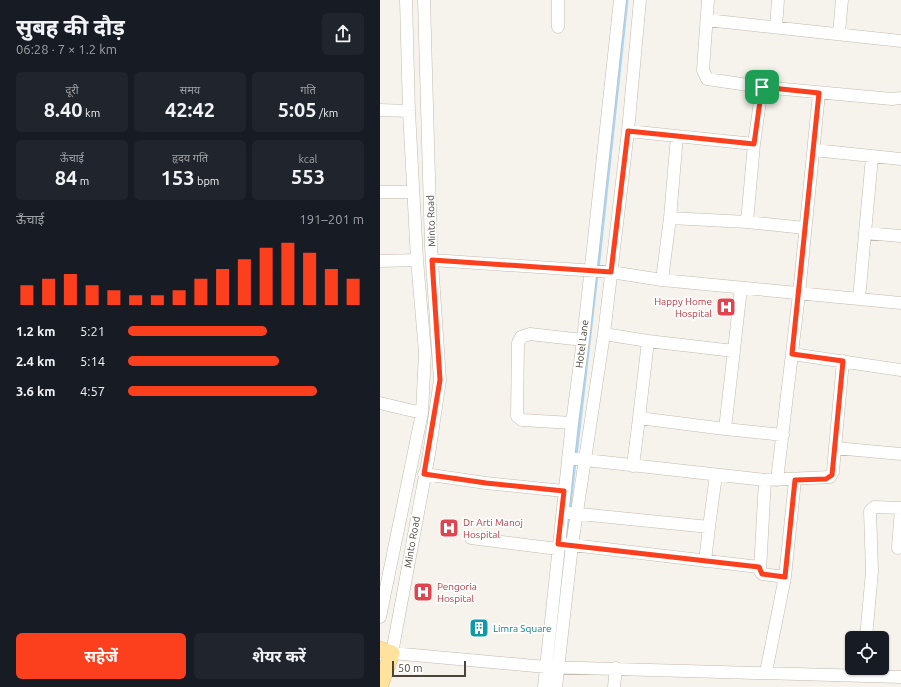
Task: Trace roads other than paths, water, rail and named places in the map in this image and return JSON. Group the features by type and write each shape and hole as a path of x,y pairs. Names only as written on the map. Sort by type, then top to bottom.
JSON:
{"main road":[{"name":"Minto Road","path":"380,686 386,651"}],"street":[{"name":"Minto Road","path":"380,617 422,413 425,352 413,192 406,0"},
{"name":"Minto Road","path":"386,651 424,474 440,380 432,260 424,0"},
{"path":"558,0 558,27"},
{"name":"Hotel Lane","path":"544,687 553,667 558,547 591,270 620,0"},
{"path":"556,687 553,667 604,334 628,131 640,0"},
{"path":"708,0 703,70 707,79 819,93 892,100 901,98"},
{"path":"776,28 778,0"},
{"path":"839,33 842,0"},
{"path":"707,20 839,33 901,41"},
{"path":"747,222 754,144 762,87"},
{"path":"777,480 799,294 819,93"},
{"path":"380,110 409,111"},
{"path":"628,131 754,144"},
{"path":"662,280 670,218 677,136"},
{"path":"814,150 901,160"},
{"path":"859,299 872,157"},
{"path":"380,192 413,192"},
{"path":"670,218 747,222 805,228"},
{"path":"865,233 901,236"},
{"path":"380,261 417,260"},
{"path":"432,260 591,270 662,280 901,303"},
{"path":"725,429 741,288"},
{"path":"572,423 522,420 517,416 518,343 522,337 530,334 583,340"},
{"path":"604,334 648,341 734,351"},
{"path":"632,466 648,341"},
{"path":"792,354 901,370"},
{"path":"568,458 764,480 795,480 830,477 833,472 843,361"},
{"path":"380,403 422,413"},
{"path":"639,418 783,435"},
{"path":"835,448 901,454"},
{"path":"424,474 486,483 564,491"},
{"path":"705,561 716,475"},
{"path":"764,480 759,567 762,574 785,577"},
{"path":"766,672 785,577 795,480"},
{"path":"867,631 872,571 870,511 874,507 901,508 898,548"},
{"path":"562,512 710,527"},
{"path":"471,538 558,547 572,545 759,567"},
{"path":"386,651 553,667 901,677"},
{"path":"614,687 616,668"}],"waterway":[{"path":"598,269 627,0"},
{"path":"576,455 597,274"},
{"path":"566,541 575,461"},
{"path":"562,573 565,546"}],"place":[{"name":"Happy Home Hospital","path":"726,307"},
{"name":"Dr Arti Manoj Hospital","path":"449,528"},
{"name":"Pengoria Hospital","path":"423,592"},
{"name":"Limra Square","path":"479,628"}]}
